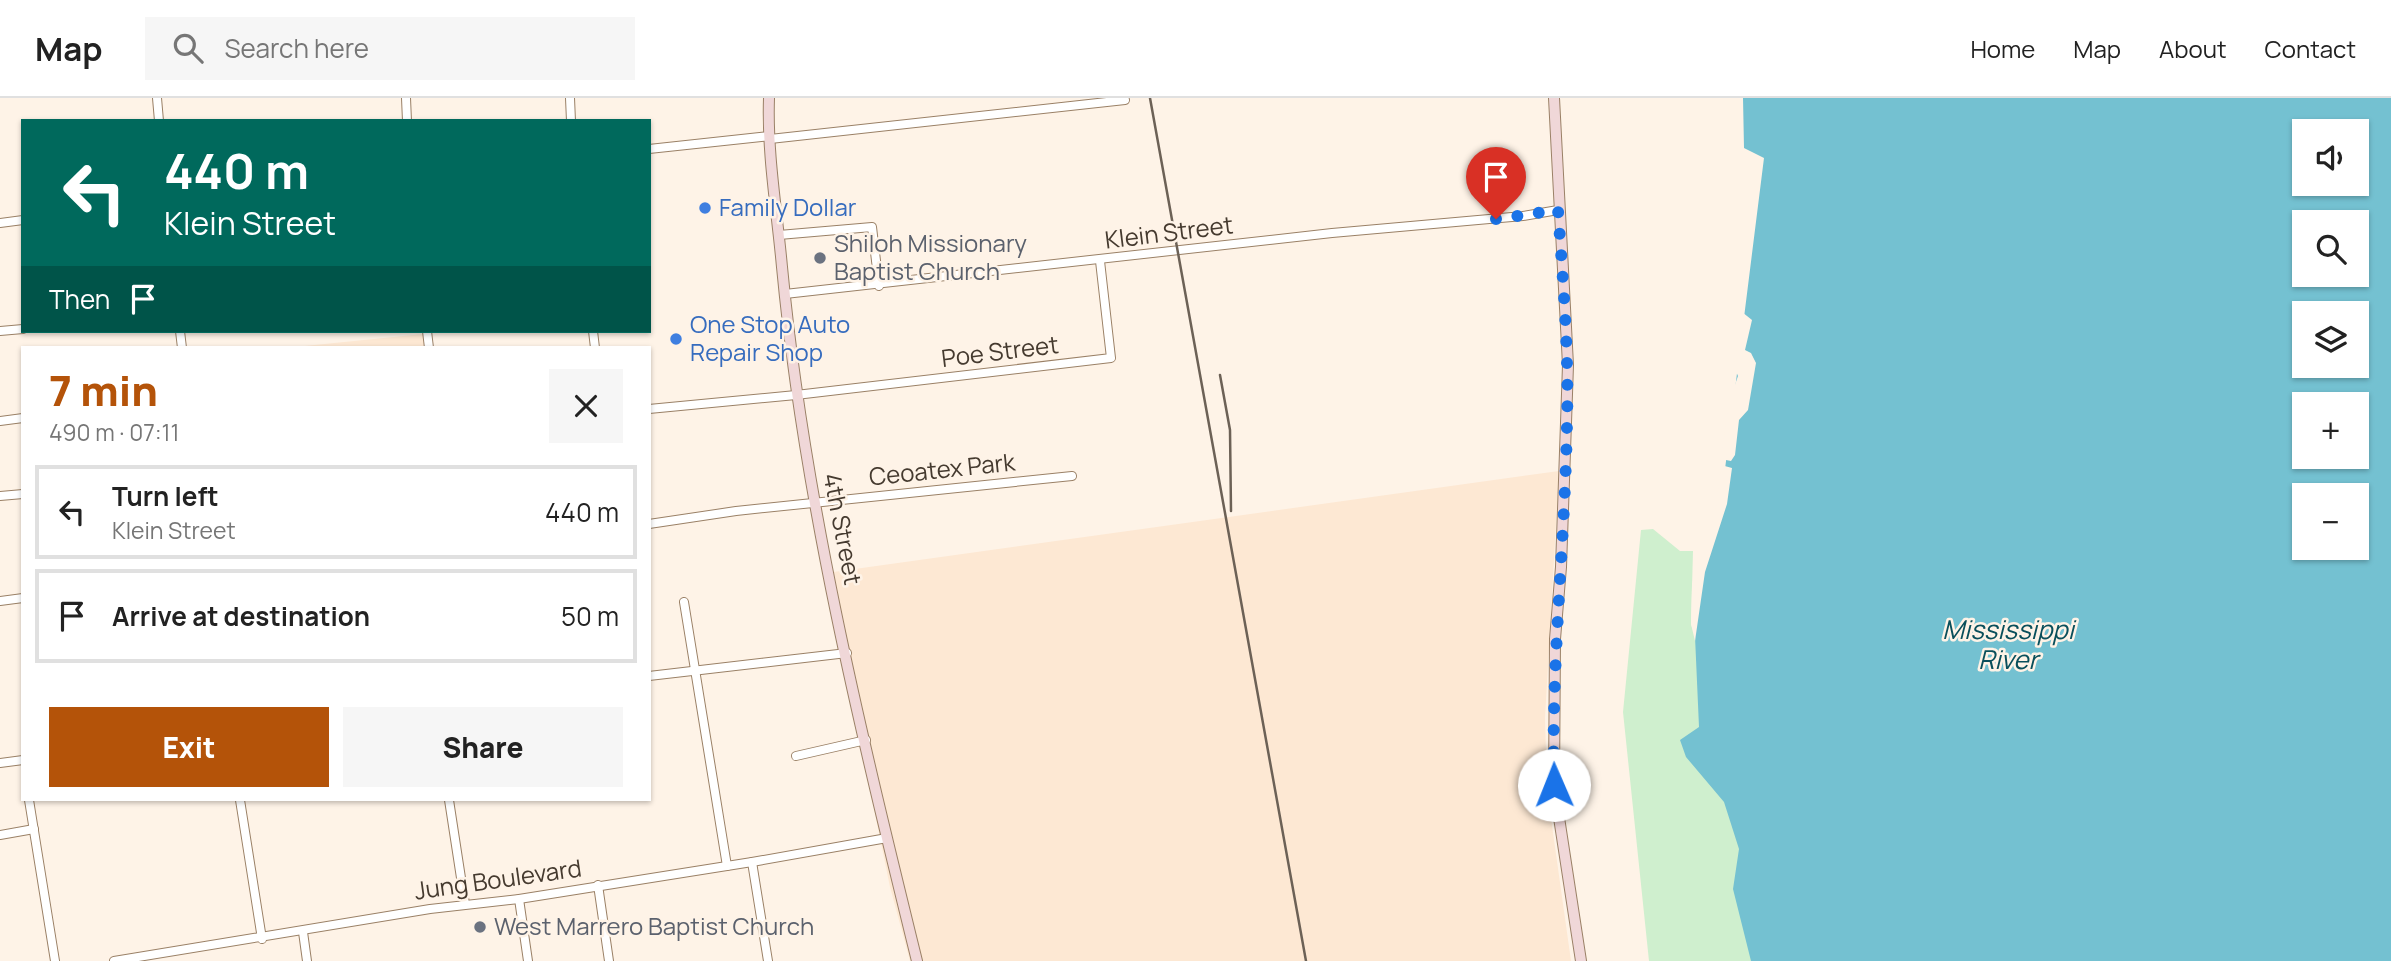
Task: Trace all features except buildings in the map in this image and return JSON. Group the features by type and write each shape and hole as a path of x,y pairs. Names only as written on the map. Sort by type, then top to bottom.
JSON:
{"main road":[{"name":"4th Street","path":"769,98 770,137 796,395 847,653 917,961"},
{"path":"1554,98 1568,377 1561,567 1555,639 1554,785 1581,961"}],"street":[{"path":"158,98 159,119"},
{"path":"406,98 407,119"},
{"path":"570,98 572,119"},
{"path":"651,149 1125,100"},
{"name":"Klein Street","path":"785,295 1332,233 1523,216 1558,210"},
{"path":"0,223 21,220"},
{"path":"779,234 872,228 879,286"},
{"name":"Poe Street","path":"796,395 1111,358 1101,261"},
{"path":"0,331 21,329"},
{"path":"651,409 796,395"},
{"path":"0,421 21,418"},
{"name":"Ceoatex Park","path":"651,524 1072,476"},
{"path":"0,496 21,494"},
{"path":"0,601 21,598"},
{"path":"684,602 727,866"},
{"path":"651,676 847,653"},
{"path":"796,756 866,740"},
{"path":"0,763 21,760"},
{"path":"29,801 55,961"},
{"path":"240,801 262,939"},
{"path":"449,801 465,904"},
{"path":"0,835 34,829"},
{"name":"Jung Boulevard","path":"114,961 465,904 519,899 727,866 887,838"},
{"path":"752,862 768,961"},
{"path":"598,885 609,961"},
{"path":"519,899 528,961"},
{"path":"303,932 307,961"},
{"path":"185,950 186,961"}],"shaded area":[{"path":"423,334 425,346 305,346"},
{"path":"1559,471 1545,718 1547,790 1571,961 910,961 890,887 826,573"}],"green space":[{"path":"1653,529 1680,551 1693,551 1691,624 1743,788 1755,961 1649,961 1623,712 1641,530"}],"water":[{"name":"Mississippi River","path":"1743,98 2391,98 2391,961 1751,961 1733,889 1739,849 1724,802 1686,757 1680,740 1699,727 1693,591 1719,517 1764,158 1744,148"}],"pier":[{"path":"1742,312 1752,320 1745,350 1751,353 1756,363 1748,410 1739,420 1735,455 1731,461 1721,459 1729,402 1738,376 1734,367"},
{"path":"1721,465 1732,468 1727,504 1705,572 1695,641 1691,624 1692,584 1702,546 1715,516"}],"railway":[{"path":"1150,98 1306,961"},
{"path":"1220,375 1230,430 1231,511"}],"place":[{"name":"Family Dollar","path":"705,208"},
{"name":"Shiloh Missionary Baptist Church","path":"820,258"},
{"name":"One Stop Auto Repair Shop","path":"676,339"},
{"name":"West Marrero Baptist Church","path":"480,927"}],"route":[{"path":"1496,219 1558,210 1568,366 1561,567 1555,639 1554,785"}]}
